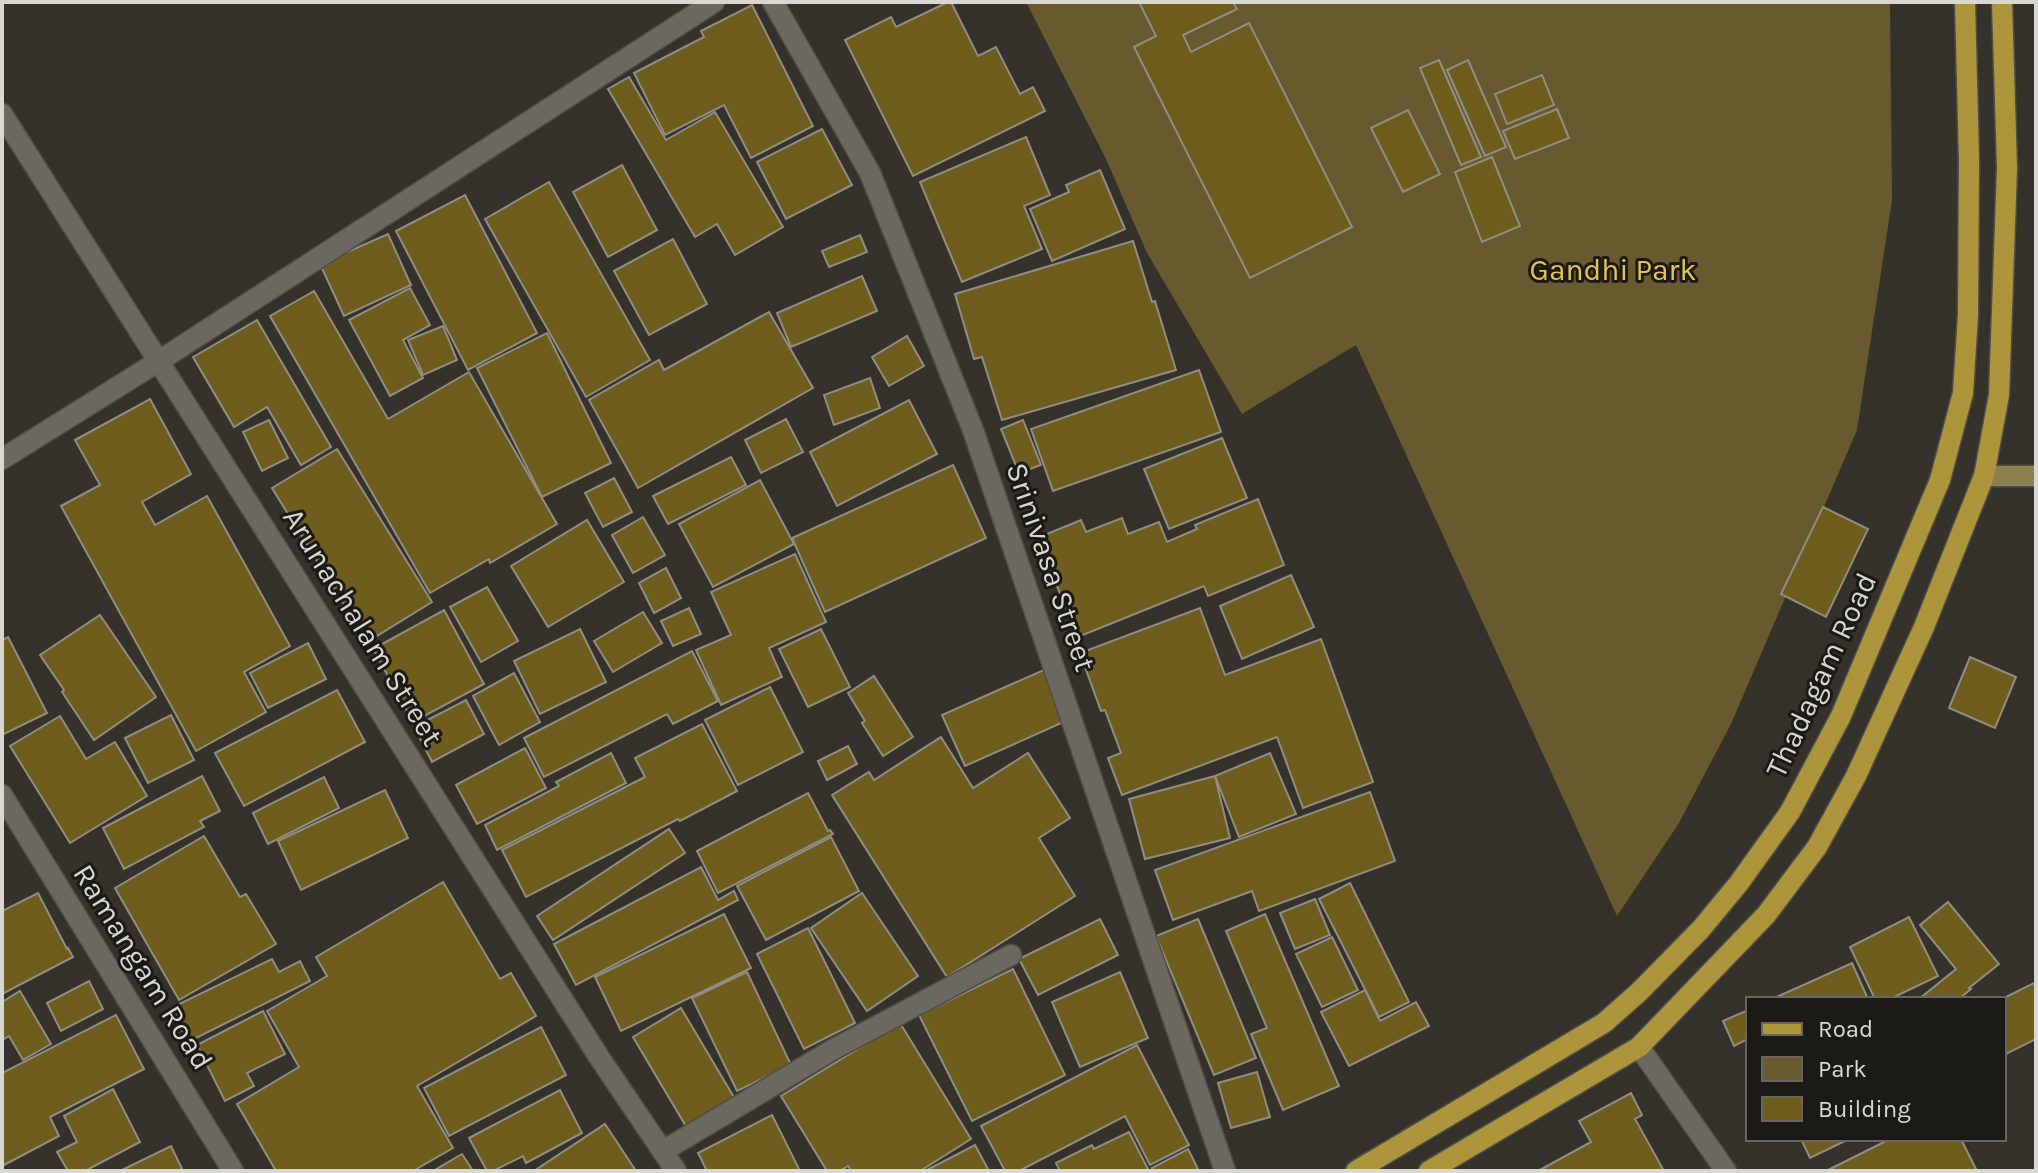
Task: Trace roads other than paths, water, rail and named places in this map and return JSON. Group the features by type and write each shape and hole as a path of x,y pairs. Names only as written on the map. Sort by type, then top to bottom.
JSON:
{"main road":[{"name":"Thadagam Road","path":"1356,1171 1604,1023 1639,992 1701,929 1739,883 1790,812 1841,716 1940,480 1963,393 1968,315 1969,175 1965,2"},
{"path":"1429,1171 1639,1047 1766,915 1817,847 1856,776 1924,627 1984,476 2000,380 2007,168 2002,2"}],"street":[{"path":"2,459 714,2"},
{"name":"Srinivasa Street","path":"773,2 870,173 973,430 1225,1171"},
{"name":"Arunachalam Street","path":"2,114 591,1043 676,1171"},
{"path":"1984,476 2036,476"},
{"name":"Ramangam Road","path":"2,795 233,1171"},
{"path":"663,1151 834,1049 1011,955"},
{"path":"1639,1047 1726,1171"}],"park label":[{"name":"Gandhi Park","path":"1613,270"}]}
